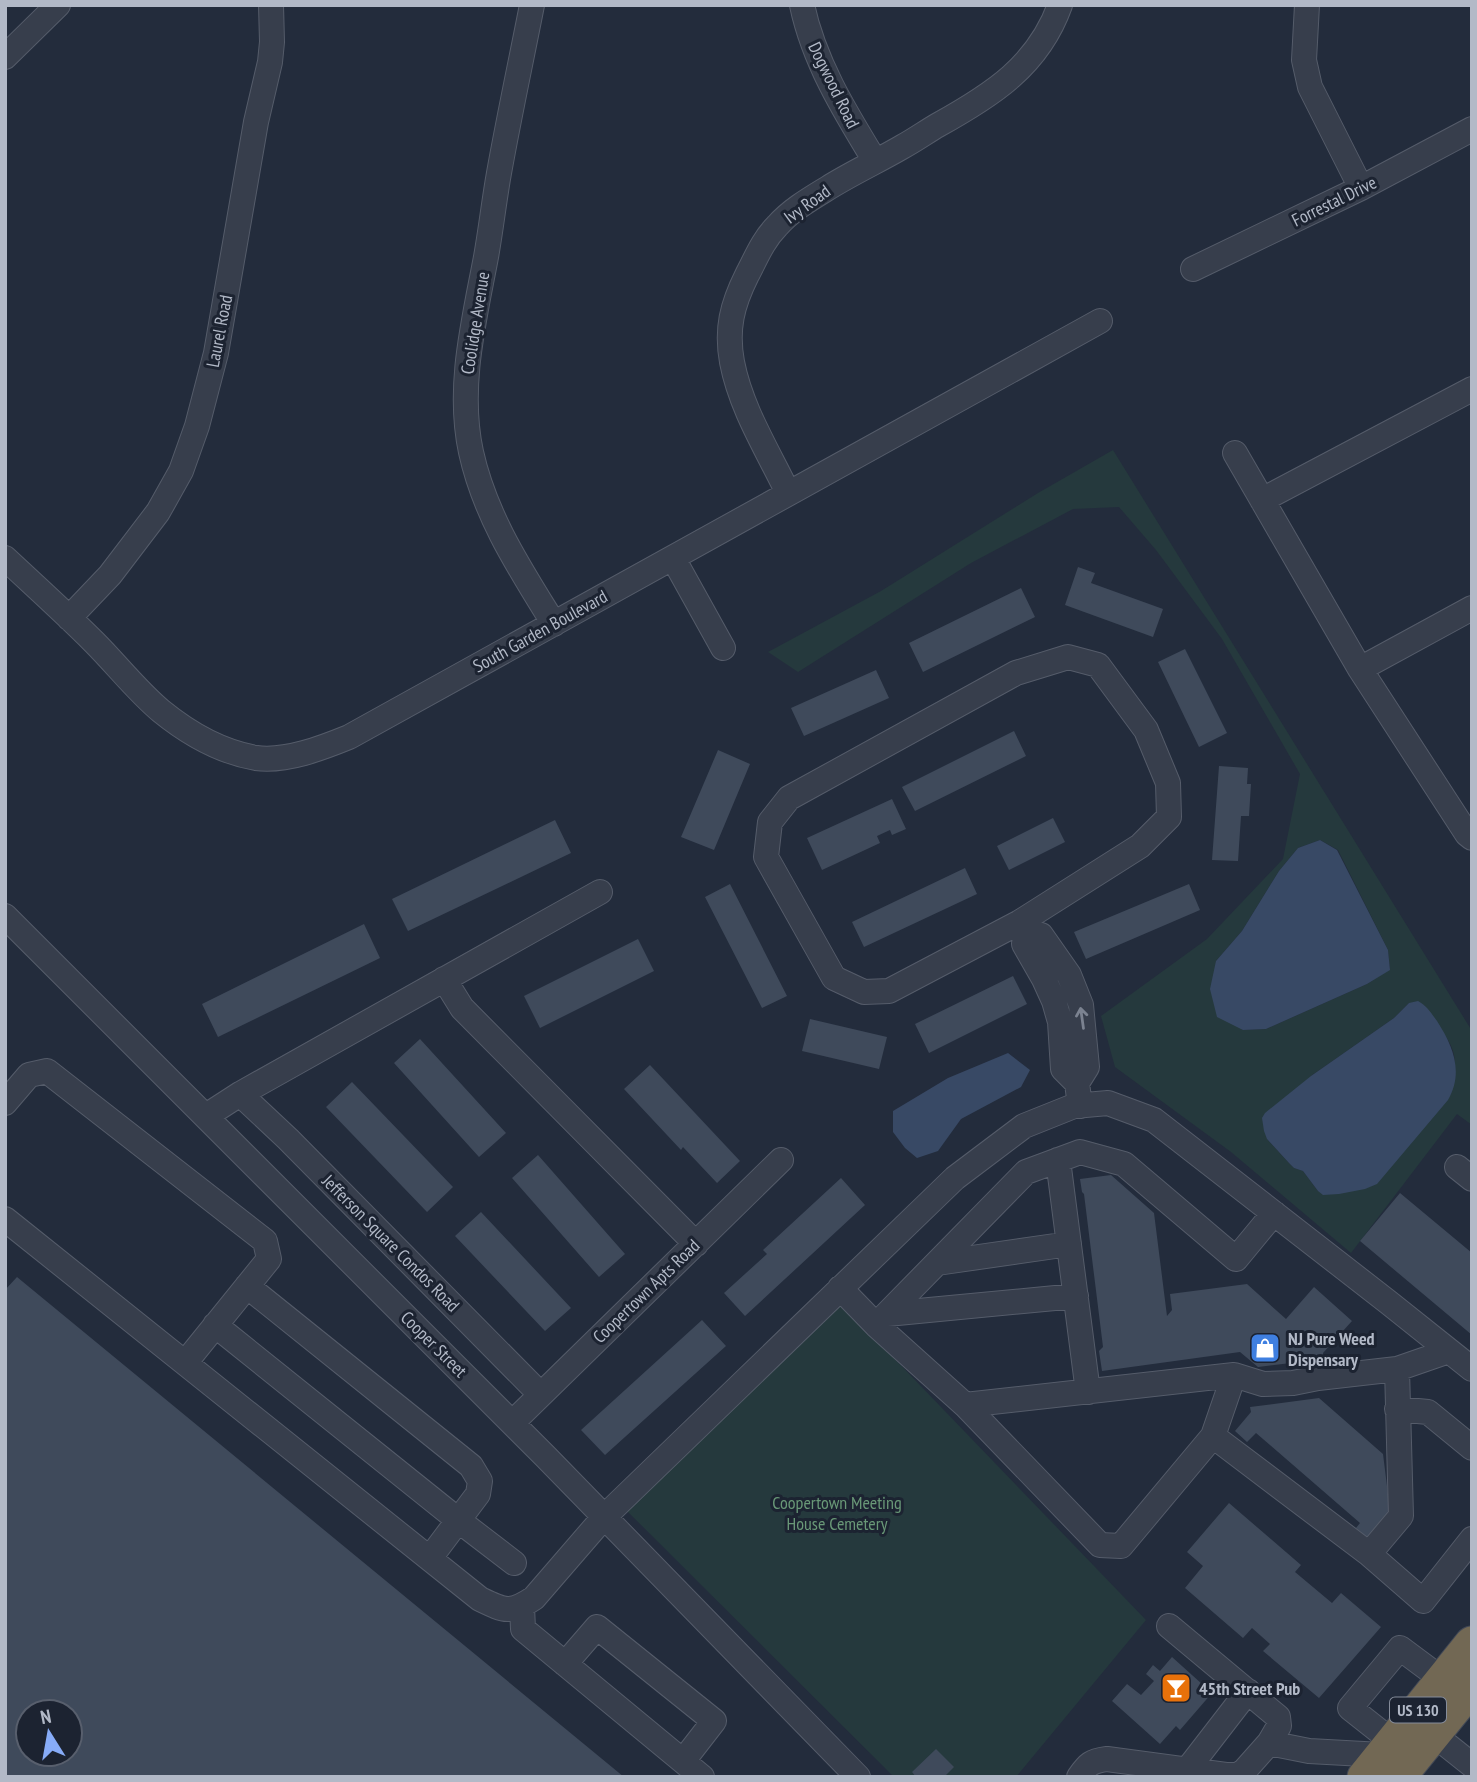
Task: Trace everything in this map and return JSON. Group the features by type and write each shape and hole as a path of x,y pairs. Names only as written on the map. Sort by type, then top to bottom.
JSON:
{"highway":[{"name":"US 130","path":"1396,1765 1433,1734 1472,1644"},
{"name":"US 130","path":"1396,1765 1457,1683"}],"street":[{"path":"5,57 58,5"},
{"name":"Laurel Road","path":"69,618 110,575 158,512 181,471 197,426 216,353 256,122 270,62 271,5"},
{"name":"Coolidge Avenue","path":"531,5 471,341 465,396 471,451 485,500 505,543 554,624"},
{"name":"Dogwood Road","path":"802,5 821,64 875,161"},
{"name":"Ivy Road","path":"788,494 749,415 736,379 729,338 735,299 764,242 778,225 810,199 974,105 999,86 1022,66 1047,36 1060,5"},
{"path":"1307,5 1304,60 1310,87 1361,188"},
{"name":"Forrestal Drive","path":"1194,269 1361,188 1472,129"},
{"name":"South Garden Boulevard","path":"5,558 160,710 175,721 222,748 258,758 275,758 312,751 349,737 1100,321"},
{"path":"1262,500 1472,389"},
{"path":"1235,453 1360,669 1470,834"},
{"path":"673,558 723,648"},
{"path":"1360,669 1472,608"},
{"path":"1068,657 1098,665 1146,730 1168,783 1170,817 1140,846 1023,927 889,991 864,992 834,978 765,857 770,822 789,798 1016,673 1068,657"},
{"path":"206,1116 240,1094 600,892"},
{"name":"Cooper Street","path":"5,916 512,1423 858,1777"},
{"path":"1023,927 1024,944 1044,979 1060,1022 1063,1069 1079,1095 1154,1120 1472,1369"},
{"path":"444,979 462,1008 696,1244"},
{"path":"5,1103 29,1075 47,1071 265,1241 269,1259 185,1363"},
{"name":"Jefferson Square Condos Road","path":"240,1094 540,1394"},
{"path":"5,1219 481,1599 504,1610 522,1606 534,1598 604,1517 955,1178 1024,1126 1074,1106 1079,1095"},
{"path":"882,1320 1026,1172 1080,1152 1124,1164 1236,1259 1274,1213"},
{"name":"Coopertown Apts Road","path":"512,1423 781,1160"},
{"path":"1058,1160 1088,1392"},
{"path":"937,1263 1069,1244"},
{"path":"247,1286 471,1466 480,1482 478,1494 430,1558"},
{"path":"840,1288 882,1320 1100,1545 1122,1546 1213,1436 1234,1376"},
{"path":"882,1320 1076,1296"},
{"path":"215,1325 514,1563"},
{"path":"965,1405 1234,1376 1263,1384 1293,1383 1398,1369 1449,1351"},
{"path":"1369,1554 1401,1516 1398,1369"},
{"path":"1397,1409 1428,1412 1472,1448"},
{"path":"1213,1436 1369,1554 1423,1601 1472,1539"},
{"path":"522,1606 523,1629 702,1777"},
{"path":"1079,1777 1093,1761 1107,1759 1238,1775 1269,1743 1279,1726 1278,1717 1169,1626"},
{"path":"565,1664 597,1627 714,1721 683,1761"},
{"path":"1396,1765 1350,1708 1399,1648 1457,1683"},
{"path":"1187,1770 1248,1691"},
{"path":"1433,1734 1471,1763"},
{"path":"1269,1743 1396,1765"}],"green space":[{"path":"1113,450 1472,1031 1472,1125 1457,1114 1351,1253 1231,1152 1115,1067 1101,1016 1207,939 1283,859 1300,774 1222,639 1156,550 1119,507 1073,509 971,563 798,672 768,652 881,591 1038,493","holes":["1320,840 1338,850 1388,950 1390,969 1367,984 1266,1029 1242,1030 1216,961 1242,931 1279,871 1298,848","1409,1003 1446,1037 1451,1045 1455,1064 1318,1191 1303,1171 1294,1168 1267,1139 1311,1076 1394,1018"]},
{"name":"Coopertown Meeting House Cemetery","path":"838,1300 1146,1620 1016,1777 894,1777 624,1508"}],"water":[{"path":"1320,840 1337,850 1388,950 1390,970 1367,984 1266,1029 1243,1030 1217,1017 1210,989 1216,961 1242,931 1279,871 1298,848"},
{"path":"1418,1001 1437,1021 1452,1050 1456,1069 1453,1090 1448,1100 1377,1184 1365,1189 1323,1195 1303,1171 1294,1168 1267,1139 1262,1118 1311,1076 1394,1018 1409,1003"},
{"path":"1008,1053 1030,1070 1021,1087 961,1119 938,1151 917,1158 905,1148 893,1132 893,1111 948,1078"}],"building":[{"path":"1078,567 1095,573 1091,583 1163,609 1153,637 1065,605"},
{"path":"1021,588 1035,617 923,672 909,643"},
{"path":"1185,649 1227,733 1199,747 1158,662"},
{"path":"876,670 889,698 804,736 791,708"},
{"path":"1014,731 1026,756 915,811 902,787"},
{"path":"718,750 750,764 714,850 681,837"},
{"path":"1219,766 1248,768 1247,784 1251,784 1249,816 1241,816 1238,861 1212,860"},
{"path":"892,799 906,829 892,835 890,830 877,836 880,843 822,870 807,838"},
{"path":"1053,818 1065,842 1009,870 997,846"},
{"path":"555,820 571,853 408,931 392,899"},
{"path":"965,868 977,894 864,947 852,922"},
{"path":"730,884 787,996 762,1008 705,897"},
{"path":"1189,884 1200,910 1086,959 1074,932"},
{"path":"364,924 380,958 218,1037 202,1004"},
{"path":"638,939 654,971 540,1028 524,996"},
{"path":"1013,976 1027,1004 929,1053 915,1024"},
{"path":"810,1019 887,1037 879,1069 802,1051"},
{"path":"420,1039 506,1133 479,1157 394,1063"},
{"path":"650,1065 740,1161 717,1183 683,1147 681,1150 624,1089"},
{"path":"352,1082 453,1187 427,1212 326,1107"},
{"path":"538,1155 625,1254 599,1277 512,1178"},
{"path":"1111,1175 1154,1213 1167,1316 1172,1310 1170,1294 1247,1284 1286,1319 1314,1287 1352,1321 1323,1353 1324,1359 1258,1367 1240,1352 1102,1371 1099,1351 1103,1347 1080,1179"},
{"path":"841,1178 865,1205 745,1316 724,1293 767,1254 763,1250"},
{"path":"1400,1193 1472,1253 1472,1335 1360,1241"},
{"path":"481,1212 571,1308 545,1331 455,1236"},
{"path":"17,1277 624,1777 5,1777 5,1290"},
{"path":"702,1320 726,1346 605,1455 581,1430"},
{"path":"1319,1398 1383,1454 1389,1502 1395,1507 1368,1538 1356,1528 1360,1523 1256,1433 1247,1442 1235,1431 1251,1412 1250,1407"},
{"path":"1229,1503 1301,1565 1295,1572 1332,1603 1341,1593 1381,1627 1319,1698 1263,1651 1270,1644 1252,1628 1243,1638 1185,1588 1203,1566 1187,1552"},
{"path":"1172,1657 1212,1693 1180,1730 1176,1726 1160,1744 1112,1701 1127,1684 1141,1695 1154,1681 1146,1674 1153,1665 1160,1671"},
{"path":"936,1749 954,1767 944,1777 916,1777 912,1772"}],"place":[{"name":"NJ Pure Weed Dispensary","path":"1265,1348"},
{"name":"45th Street Pub","path":"1176,1688"}]}
